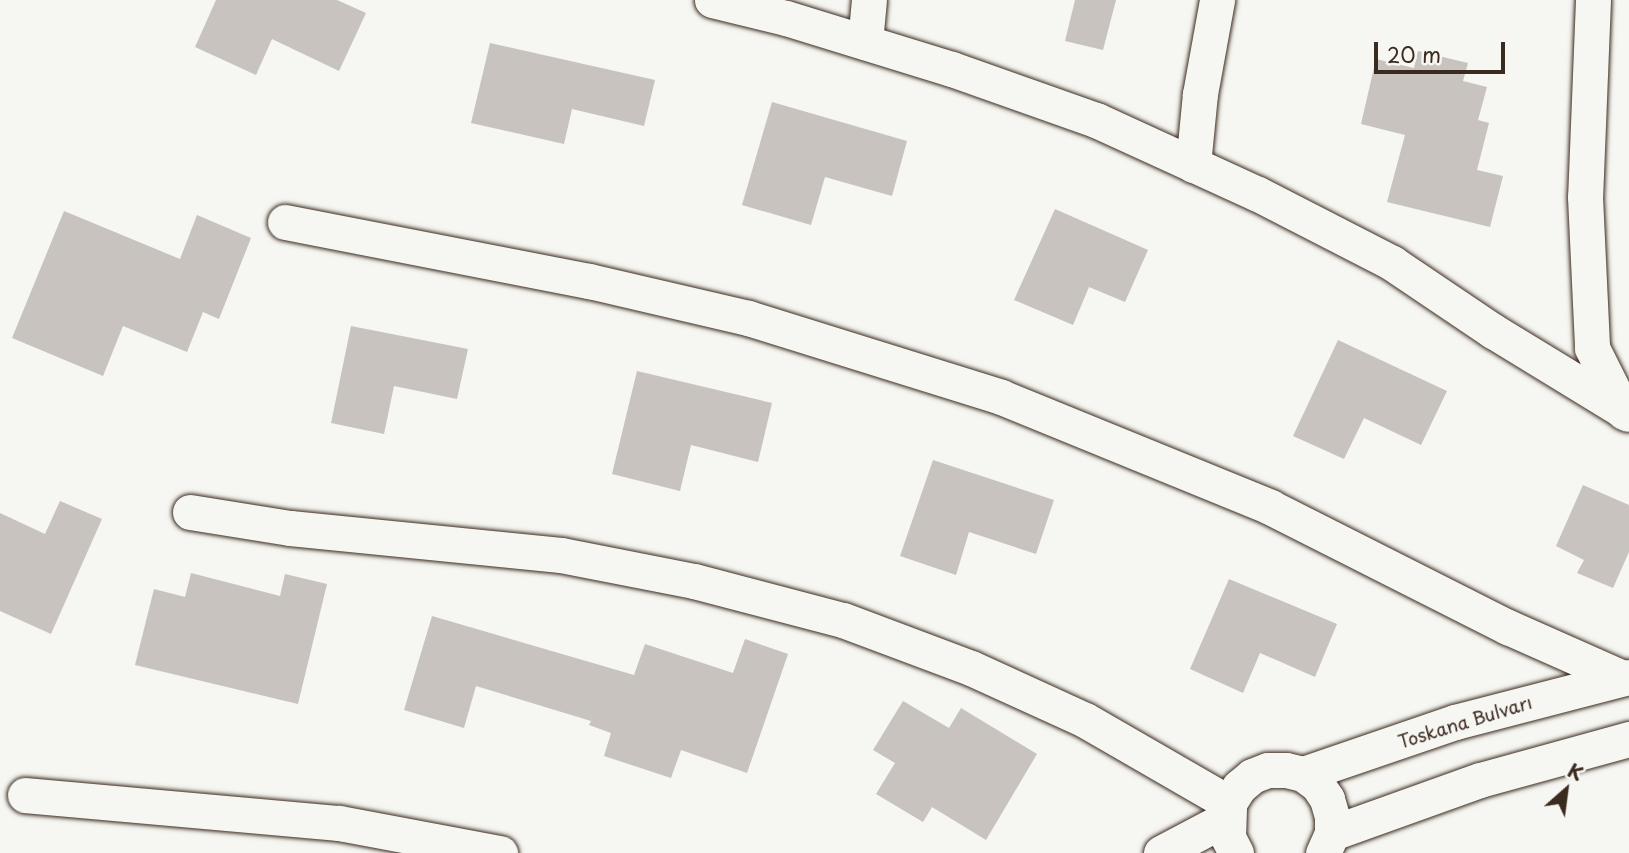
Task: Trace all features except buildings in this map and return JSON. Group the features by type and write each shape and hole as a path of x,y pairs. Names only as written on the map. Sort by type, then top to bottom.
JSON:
{"street":[{"path":"712,0 786,18 952,69 1096,120 1392,264 1626,413"},
{"path":"865,42 869,0"},
{"path":"1193,165 1200,94 1217,0"},
{"path":"1593,0 1585,197 1592,348 1626,413"},
{"path":"285,222 589,281 748,318 1001,397 1270,507 1508,627 1626,677"},
{"path":"190,512 290,528 561,555 694,581 843,620 971,668 1085,720 1228,810 1228,837 1236,853"},
{"name":"Toskana Bulvarı","path":"1161,853 1228,810 1239,787 1252,776 1268,770 1303,774 1455,722 1626,677"},
{"path":"1326,848 1480,780 1629,738"},
{"path":"1303,774 1317,785 1327,799 1332,816 1326,848"},
{"path":"25,795 339,823 500,853"}]}
